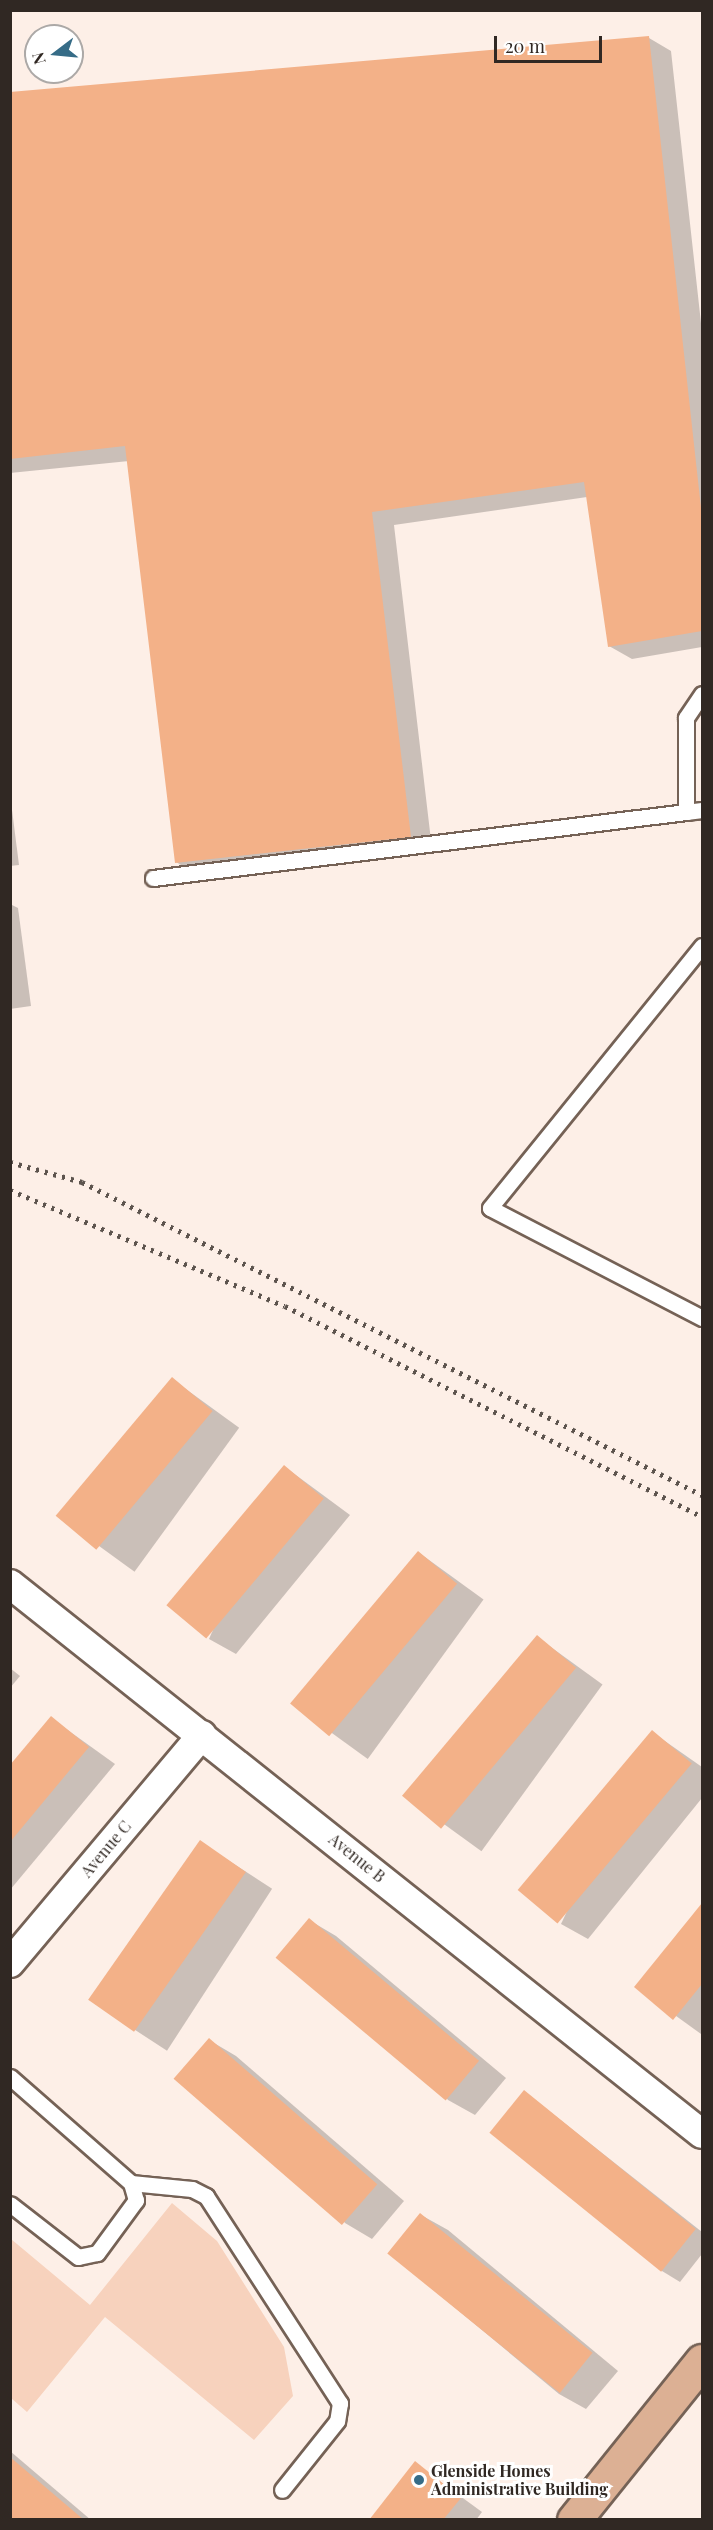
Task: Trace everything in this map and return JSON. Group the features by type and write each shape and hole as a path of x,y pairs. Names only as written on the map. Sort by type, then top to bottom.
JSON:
{"main road":[{"path":"574,2520 702,2361"}],"street":[{"name":"Avenue B","path":"10,1584 702,2134"},
{"name":"Avenue C","path":"10,1963 202,1735"}],"lane":[{"path":"686,812 686,718 702,694"},
{"path":"153,878 702,810"},
{"path":"702,946 490,1208 702,1318"},
{"path":"10,2077 131,2183 136,2200 97,2253 78,2257 10,2204"},
{"path":"131,2183 192,2189 212,2202 340,2403 337,2421 282,2490"}],"shaded area":[{"path":"172,2203 217,2241 284,2347 293,2396 254,2440 105,2317 27,2412 11,2398 11,2239 90,2305"}],"building":[{"path":"649,36 702,517 702,631 608,647 584,482 372,512 411,837 175,863 125,446 10,459 10,92"},
{"path":"172,1377 213,1411 96,1550 56,1516"},
{"path":"284,1465 324,1498 206,1639 166,1605"},
{"path":"418,1551 457,1584 329,1736 290,1703"},
{"path":"537,1635 576,1668 441,1829 402,1796"},
{"path":"51,1716 89,1747 10,1842 10,1765"},
{"path":"652,1730 692,1763 557,1924 518,1890"},
{"path":"200,1840 246,1872 134,2032 88,2000"},
{"path":"702,1903 702,1984 673,2020 634,1987"},
{"path":"309,1918 479,2061 446,2101 276,1958"},
{"path":"209,2038 377,2184 342,2225 174,2079"},
{"path":"524,2090 696,2229 661,2272 489,2133"},
{"path":"420,2213 593,2353 560,2393 387,2253"},
{"path":"10,2457 84,2520 10,2520"},
{"name":"Glenside Homes Administrative Building","path":"415,2461 461,2498 443,2520 369,2520"}],"railway":[{"path":"10,1162 82,1182 702,1495"},
{"path":"10,1190 285,1306 702,1517"}],"place":[{"name":"Glenside Homes Administrative Building","path":"419,2480"}]}
